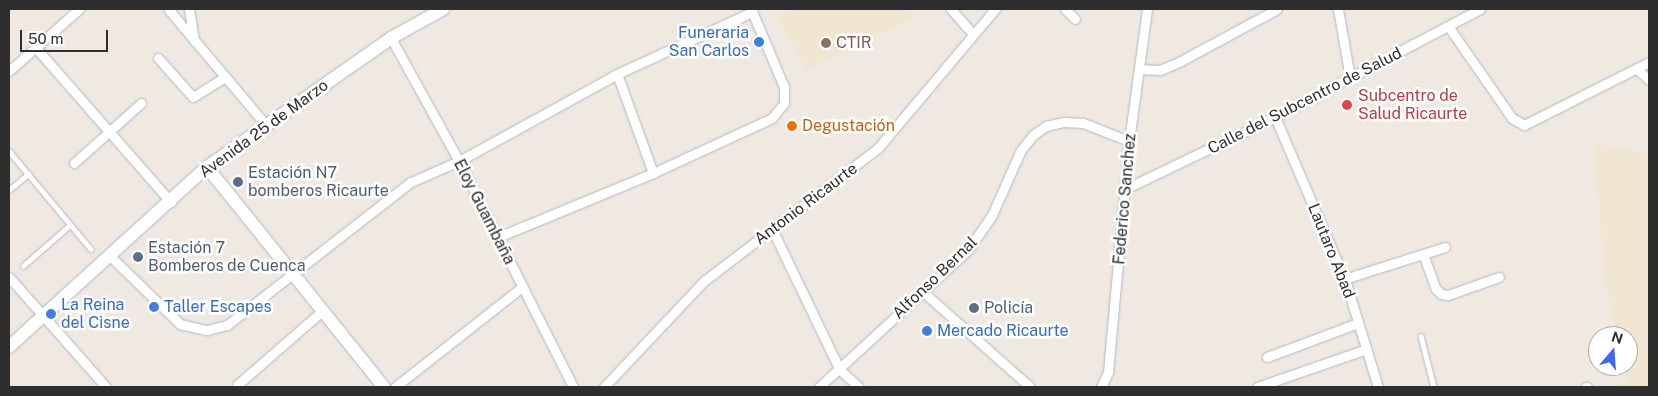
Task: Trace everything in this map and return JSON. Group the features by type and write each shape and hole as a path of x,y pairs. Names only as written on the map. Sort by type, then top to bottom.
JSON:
{"main road":[{"name":"Avenida 25 de Marzo","path":"9,347 208,167 265,124 391,38 444,9"},
{"path":"208,167 292,275 384,387"}],"street":[{"path":"9,71 79,9"},
{"path":"189,9 194,41"},
{"path":"951,9 972,33"},
{"name":"Antonio Ricaurte","path":"604,387 704,281 878,148 972,33 995,9"},
{"path":"1065,9 1075,19"},
{"name":"Federico Sanchez","path":"1101,387 1108,372 1127,188 1129,141 1147,9"},
{"path":"1139,70 1160,70 1277,9"},
{"path":"1338,9 1350,78"},
{"name":"Calle del Subcentro de Salud","path":"1127,188 1275,118 1480,9"},
{"path":"169,10 224,78 265,124"},
{"path":"110,256 170,317 198,330 227,325 411,182 459,161 617,74 752,10 784,87 784,103 772,118 653,173 498,237"},
{"path":"1448,26 1512,118 1524,125 1649,62"},
{"name":"Eloy Guambaña","path":"391,38 459,161 572,387"},
{"path":"36,48 171,202"},
{"path":"158,58 193,97 224,78"},
{"path":"1637,69 1649,80"},
{"path":"617,74 653,173"},
{"path":"74,163 141,103"},
{"name":"Lautaro Abad","path":"1275,118 1344,279 1378,387"},
{"name":"Alfonso Bernal","path":"819,387 840,370 922,291 968,250 981,234 1021,150 1033,135 1064,122 1092,126 1129,141"},
{"path":"772,229 840,370 859,387"},
{"path":"1344,279 1445,247"},
{"path":"1423,254 1436,289 1441,294 1448,295 1498,277"},
{"path":"9,277 106,387"},
{"path":"395,387 521,288"},
{"path":"922,291 1030,387"},
{"path":"237,385 322,311"},
{"path":"1267,357 1358,323"},
{"path":"1257,387 1367,349"}],"lane":[{"path":"9,151 91,249"},
{"path":"9,190 28,174"},
{"path":"23,266 70,225"},
{"path":"1421,336 1434,387"}],"shaded area":[{"name":"CTIR","path":"795,9 907,9 916,18 806,69 777,17"},
{"path":"1595,144 1649,154 1649,387 1607,387 1628,382 1627,376 1638,376 1638,326 1615,326 1604,279"}],"place":[{"name":"Funeraria San Carlos","path":"759,42"},
{"name":"CTIR","path":"826,43"},
{"name":"Subcentro de Salud Ricaurte","path":"1347,105"},
{"name":"Degustación","path":"792,126"},
{"name":"Estación N7 bomberos Ricaurte","path":"238,182"},
{"name":"Estación 7 Bomberos de Cuenca","path":"138,257"},
{"name":"Taller Escapes","path":"154,307"},
{"name":"Policía","path":"974,308"},
{"name":"La Reina del Cisne","path":"51,314"},
{"name":"Mercado Ricaurte","path":"927,331"}]}
